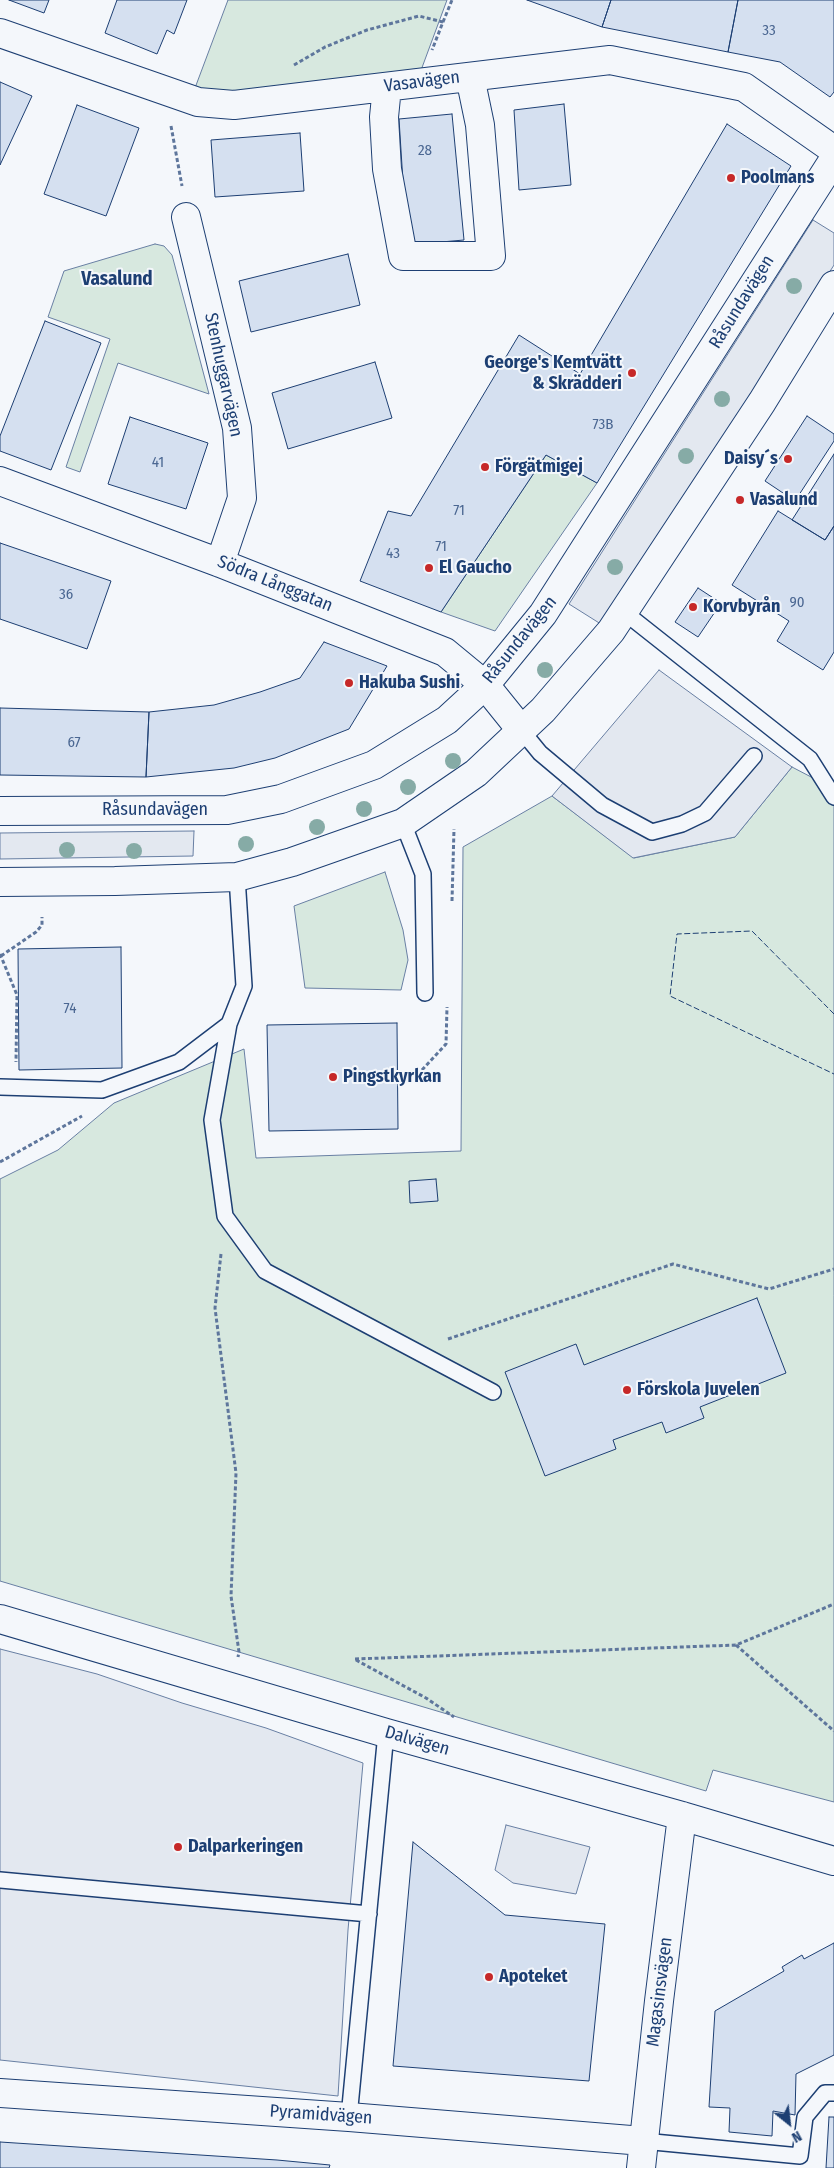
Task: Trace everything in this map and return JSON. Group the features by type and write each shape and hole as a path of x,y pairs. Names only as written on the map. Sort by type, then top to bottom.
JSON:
{"street":[{"name":"Vasavägen","path":"0,33 198,102 234,104 610,60 744,86 834,150"},
{"path":"387,86 384,117 387,169 403,256 490,256 480,125 470,77"},
{"name":"Råsundavägen","path":"0,811 227,810 280,799 374,765 447,720 485,685 544,614 834,158"},
{"name":"Stenhuggarvägen","path":"186,217 237,428 242,498 220,563"},
{"path":"0,882 237,877 292,862 403,823 476,773 543,710 611,631 762,402 834,284"},
{"name":"Södra Långgatan","path":"0,481 220,563 445,652 485,685 522,731"},
{"name":"Dalvägen","path":"0,1619 386,1733 682,1816 834,1861"},
{"name":"Magasinsvägen","path":"641,2168 682,1816"},
{"name":"Pyramidvägen","path":"0,2093 350,2117 643,2141"}],"lane":[{"path":"624,612 810,759 834,797"},
{"path":"522,731 540,753 602,805 652,832 682,824 705,813 754,756"},
{"path":"403,823 423,874 425,993"},
{"path":"237,877 244,986 229,1024 212,1120 225,1216 265,1271 493,1392"},
{"path":"0,1087 102,1090 178,1062 229,1024"},
{"path":"350,2117 386,1733"},
{"path":"0,1880 368,1914"},
{"path":"643,2141 800,2156 805,2117 825,2092 834,2093"}],"path":[{"path":"426,82 427,63 452,0"},
{"path":"262,101 295,64 325,47 367,30 409,17 418,16 443,22"},
{"path":"170,121 180,173"},
{"path":"16,1088 17,995 1,955 36,932 42,925 42,917"},
{"path":"0,1162 82,1116 102,1090"},
{"path":"225,1216 215,1308 236,1473 231,1596 239,1652 231,1687"},
{"path":"414,1350 673,1264 769,1289 834,1269"},
{"path":"457,1720 426,1698 355,1659 736,1644 834,1604"},
{"path":"736,1644 834,1731"}],"shaded area":[{"path":"228,0 447,0 420,73 219,96 195,88"},
{"path":"813,220 834,233 834,265 604,626 569,604"},
{"path":"155,244 164,246 172,255 209,394 118,363 80,472 66,467 110,339 48,317 64,271"},
{"path":"546,455 597,483 495,631 441,612"},
{"path":"659,670 792,767 735,837 633,858 552,796"},
{"path":"792,767 834,789 834,1802 713,1770 706,1791 0,1581 0,1179 58,1150 114,1103 244,1049 256,1158 461,1151 463,847 552,796 634,858 735,837"},
{"path":"194,831 193,856 0,859 0,833"},
{"path":"385,872 403,930 408,960 401,990 305,988 294,906"},
{"name":"Dalparkeringen","path":"0,1649 97,1674 182,1703 266,1728 363,1763 348,1930 338,2096 0,2060"},
{"path":"506,1825 590,1847 576,1894 513,1883 495,1870"}],"building":[{"path":"9,0 49,0 44,13"},
{"path":"117,0 187,0 174,34 167,30 157,54 105,33"},
{"path":"527,0 611,0 602,27"},
{"path":"611,0 738,0 728,52 602,27"},
{"path":"738,0 834,0 834,92 830,97 780,62 728,52"},
{"path":"0,82 32,96 0,165"},
{"path":"564,104 571,185 519,190 514,110"},
{"path":"77,105 139,128 106,216 44,194"},
{"path":"452,114 464,240 407,245 399,119"},
{"path":"727,124 791,166 597,483 546,455 441,612 360,581 388,511 411,516 519,335 580,374"},
{"path":"300,133 304,191 215,197 211,140"},
{"path":"348,254 360,305 251,332 239,281"},
{"path":"45,321 101,343 51,470 0,451 0,436"},
{"path":"375,362 392,418 288,449 272,393"},
{"path":"807,416 834,434 834,441 795,501 765,481"},
{"path":"130,417 208,443 186,509 108,484"},
{"path":"834,454 834,526 825,540 792,520"},
{"path":"778,511 825,540 834,526 834,652 823,670 777,641 789,621 732,585"},
{"path":"0,543 111,581 87,649 0,619"},
{"path":"698,588 721,603 698,637 675,622"},
{"path":"324,642 387,666 349,729 275,758 234,768 146,777 149,712 214,705 300,678"},
{"path":"0,708 149,712 146,777 0,775"},
{"path":"121,947 122,1068 19,1070 18,949"},
{"name":"Pingstkyrkan","path":"397,1023 398,1129 269,1131 267,1025"},
{"path":"436,1179 438,1201 410,1203 409,1181"},
{"name":"Förskola Juvelen","path":"757,1298 786,1373 700,1407 704,1418 666,1433 662,1422 613,1440 616,1449 545,1476 505,1372 576,1344 584,1365"},
{"path":"413,1842 505,1915 605,1924 589,2081 393,2066"},
{"path":"834,1943 834,2055 796,2074 795,2115 773,2111 772,2136 729,2132 730,2108 709,2107 715,2011 784,1971 782,1967 802,1955 804,1959"},
{"path":"829,2117 834,2117 834,2168 826,2168"},
{"path":"0,2142 330,2165 329,2168 0,2168"}],"fence":[{"path":"834,1014 752,931 677,934 670,996 834,1074"}],"place":[{"name":"Poolmans","path":"731,178"},
{"name":"George's Kemtvätt & Skrädderi","path":"632,373"},
{"name":"Daisy´s","path":"788,459"},
{"name":"Förgätmigej","path":"485,467"},
{"name":"Vasalund","path":"740,500"},
{"name":"El Gaucho","path":"429,568"},
{"name":"Korvbyrån","path":"693,607"},
{"name":"Hakuba Sushi","path":"349,683"},
{"name":"Pingstkyrkan","path":"333,1077"},
{"name":"Förskola Juvelen","path":"627,1390"},
{"name":"Dalparkeringen","path":"178,1847"},
{"name":"Apoteket","path":"489,1977"}],"district":[{"name":"Vasalund","path":"117,280"}]}
